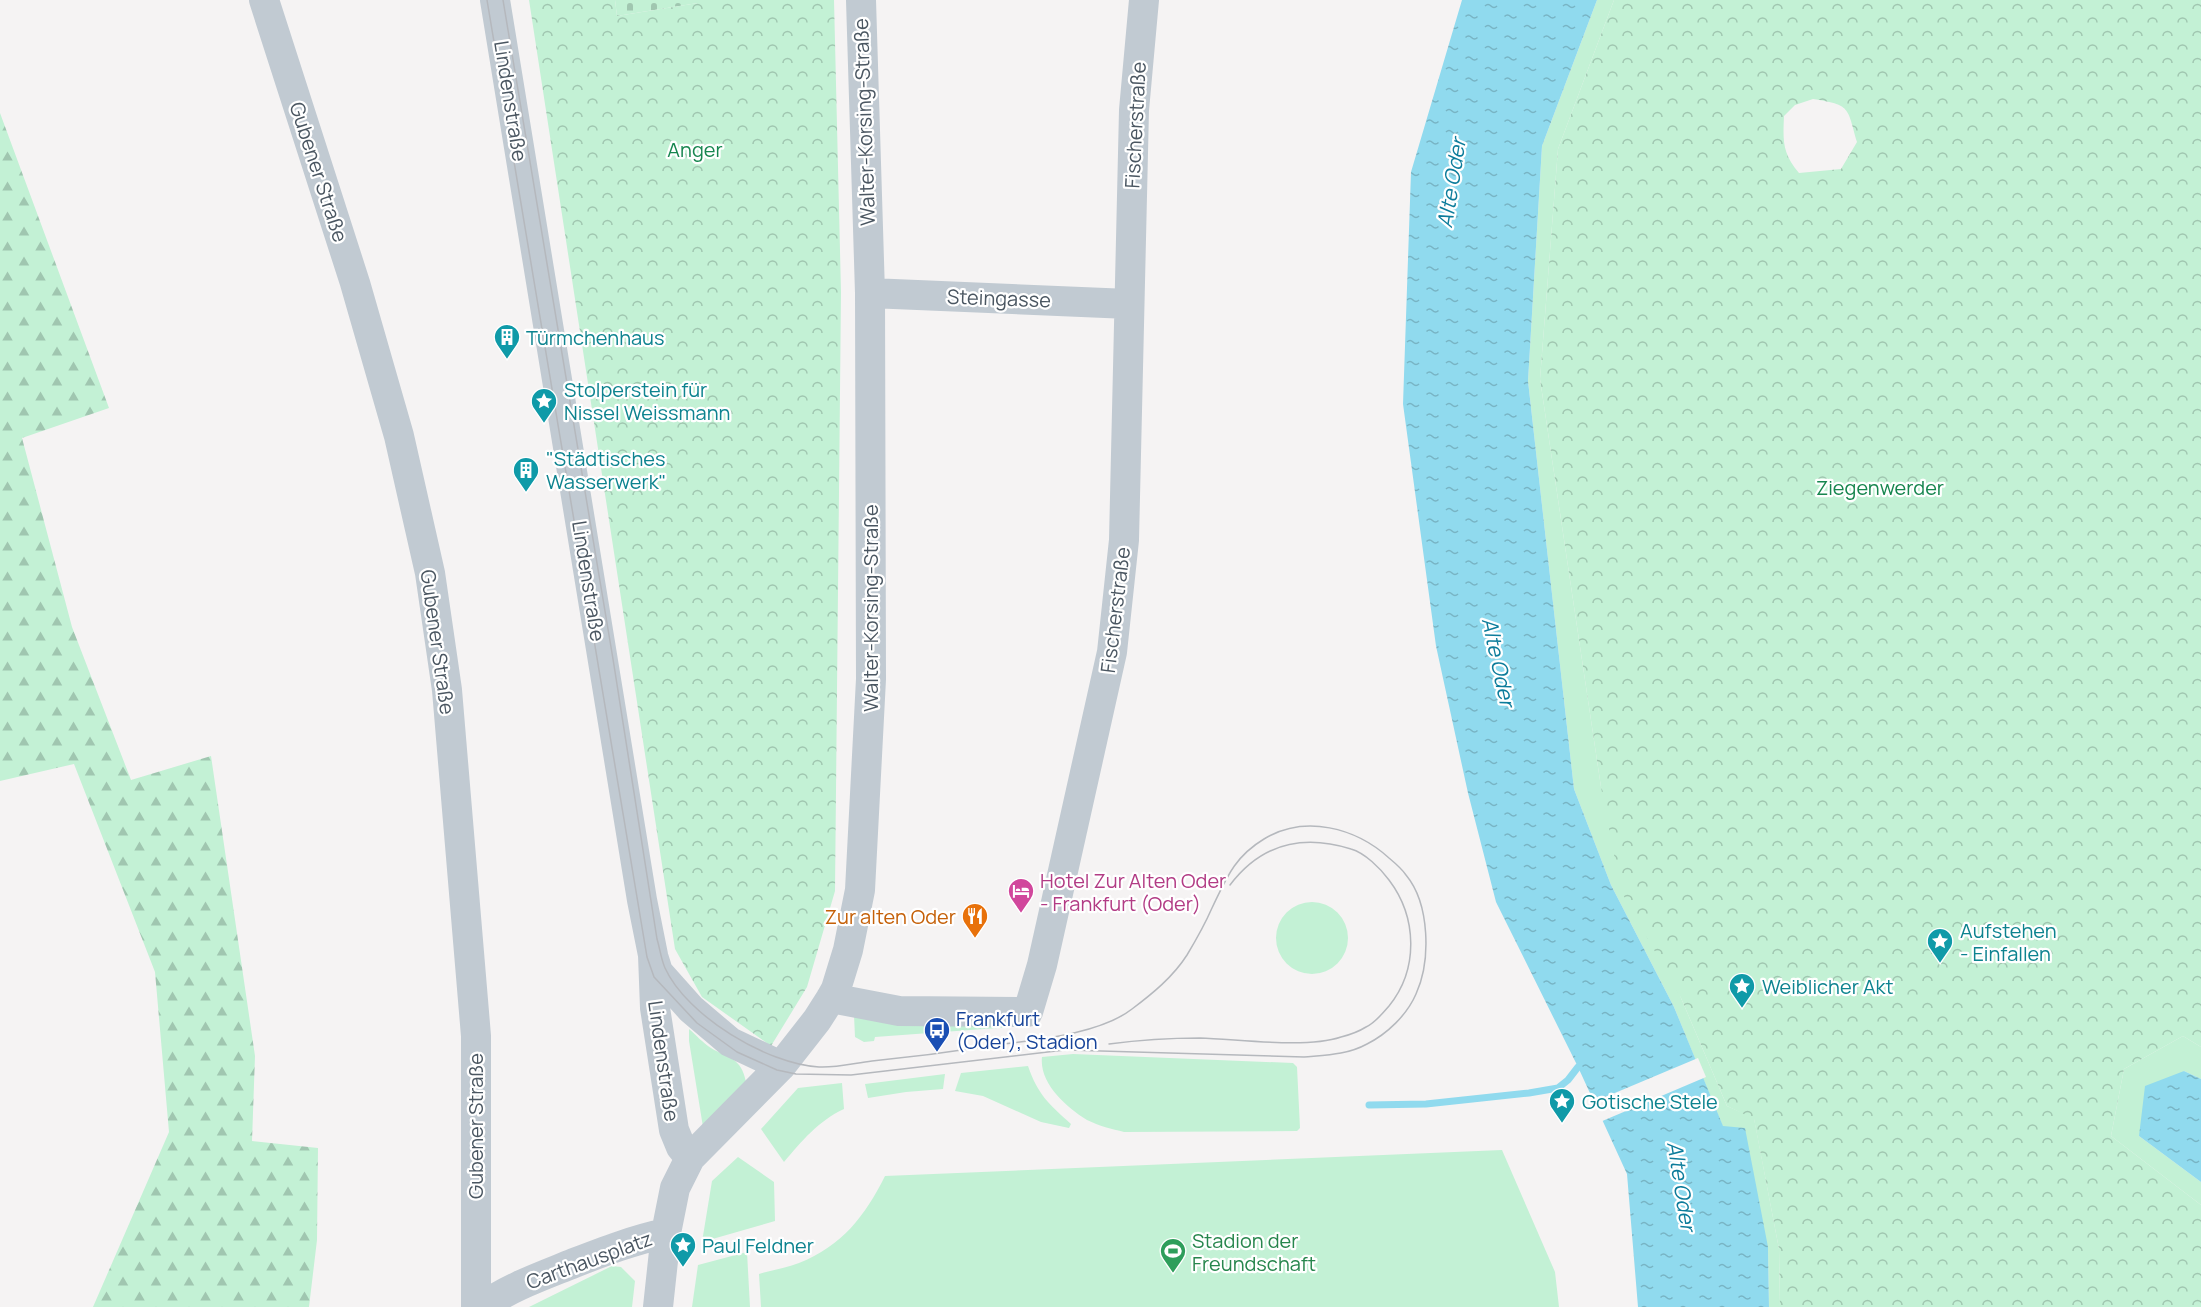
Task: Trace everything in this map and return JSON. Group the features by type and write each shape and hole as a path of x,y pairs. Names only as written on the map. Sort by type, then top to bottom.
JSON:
{"street":[{"name":"Gubener Straße","path":"264,0 377,359 399,436 430,573 447,690 476,1036 476,1307"},
{"name":"Lindenstraße","path":"495,0 652,956 655,1008 674,1130 681,1147 690,1158"},
{"name":"Walter-Korsing-Straße","path":"690,1158 781,1066 831,998 848,950 860,890 871,679 870,293 861,0"},
{"name":"Fischerstraße","path":"831,998 899,1011 1028,1012 1042,965 1112,651 1124,540 1134,110 1144,0"},
{"name":"Steingasse","path":"870,293 1129,304"},
{"path":"652,956 658,972 691,1009 730,1042 781,1066"},
{"name":"Carthausplatz","path":"658,1307 666,1233 675,1188 690,1158"},
{"name":"Carthausplatz","path":"482,1307 500,1294 530,1280 636,1239 666,1233"}],"green space":[{"name":"Anger","path":"529,0 615,0 617,16 698,3 698,0 834,0 841,292 835,891 807,987 771,1046 702,997 675,949"},
{"path":"615,0 698,0 698,3 617,16"},
{"path":"1597,0 1614,0 1558,149 1540,379 1601,787 1681,998 1727,1106 1754,1118 1779,1249 1780,1307 1769,1307 1768,1247 1723,1127 1674,1007 1611,885 1574,789 1528,381 1542,146"},
{"name":"Ziegenwerder","path":"1614,0 2201,0 2201,1047 2183,1036 2124,1069 2111,1136 2201,1205 2201,1307 1780,1307 1779,1249 1754,1119 1727,1106 1681,998 1621,891 1601,787 1540,379 1558,149","holes":["1813,99 1841,106 1849,115 1857,142 1841,169 1799,173 1789,159 1785,146 1784,116 1795,105"]},
{"path":"0,113 109,408 22,438 72,627 131,780 211,756 255,1056 252,1141 318,1148 317,1240 309,1307 93,1307 169,1132 155,972 74,764 0,781"},
{"path":"1305,902 1319,902 1338,912 1348,931 1348,945 1338,964 1319,974 1305,974 1286,964 1276,945 1276,931 1286,912"},
{"path":"854,1015 1024,1026 875,1037 874,1041 864,1042 855,1037"},
{"path":"689,1029 708,1046 737,1063 746,1082 703,1127 689,1041"},
{"path":"2183,1036 2201,1047 2201,1079 2184,1071 2139,1136 2201,1182 2201,1205 2111,1136 2124,1069"},
{"path":"1073,1054 1293,1063 1297,1067 1300,1128 1297,1131 1124,1132 1101,1126 1087,1120 1063,1101 1049,1085 1045,1076 1042,1057"},
{"path":"1028,1066 1040,1092 1050,1105 1071,1124 1069,1128 1041,1122 983,1096 955,1091 961,1073"},
{"path":"945,1074 943,1089 868,1098 865,1084"},
{"path":"842,1083 844,1109 818,1126 784,1162 761,1129 798,1088"},
{"name":"Stadion der Freundschaft","path":"1502,1150 1555,1272 1559,1307 761,1307 759,1274 799,1263 840,1239 860,1217 885,1176"},
{"path":"738,1157 774,1182 775,1221 702,1242 712,1181"},
{"path":"747,1252 750,1307 692,1307 698,1265"},
{"path":"612,1266 621,1267 635,1281 632,1307 529,1307"}],"water":[{"name":"Alte Oder","path":"1462,0 1597,0 1542,146 1528,381 1574,789 1611,885 1674,1007 1723,1126 1745,1128 1768,1247 1769,1307 1638,1307 1627,1174 1578,1067 1496,902 1468,793 1436,646 1403,404 1411,172"},
{"path":"2184,1071 2201,1079 2201,1182 2139,1136 2145,1086"}],"pier":[{"path":"1698,1058 1706,1077 1600,1122 1591,1103"}],"waterway":[{"path":"1369,1105 1426,1104 1558,1088 1578,1067"}],"tram line":[{"path":"487,0 647,957 654,977 697,1023 737,1052 777,1070 796,1074 851,1075 1073,1049"},
{"path":"503,0 613,659 657,939 665,968 676,986 691,1003 710,1020 753,1047 798,1064 819,1067 1044,1039 1083,1031 1118,1018 1169,978 1187,955 1238,861 1254,846 1280,831 1313,826 1346,832 1376,848 1389,858 1414,887 1420,901 1426,933 1421,981 1412,1002 1396,1023 1382,1035 1359,1048 1336,1054 1304,1057 1067,1050"},
{"path":"1109,1044 1189,1038 1291,1043 1326,1041 1363,1029 1376,1020 1389,1006 1406,976 1410,960 1409,926 1398,895 1385,875 1367,857 1351,849 1333,845 1300,843 1284,846 1255,860 1230,885"}],"place":[{"name":"Türmchenhaus","path":"507,360"},
{"name":"Stolperstein für Nissel Weissmann","path":"544,424"},
{"name":"\"Städtisches Wasserwerk\"","path":"526,493"},
{"name":"Hotel Zur Alten Oder - Frankfurt (Oder)","path":"1021,914"},
{"name":"Zur alten Oder","path":"975,939"},
{"name":"Aufstehen - Einfallen","path":"1940,964"},
{"name":"Weiblicher Akt","path":"1742,1009"},
{"name":"Frankfurt (Oder), Stadion","path":"937,1053"},
{"name":"Gotische Stele","path":"1562,1124"},
{"name":"Paul Feldner","path":"683,1268"},
{"name":"Stadion der Freundschaft","path":"1173,1274"}]}
